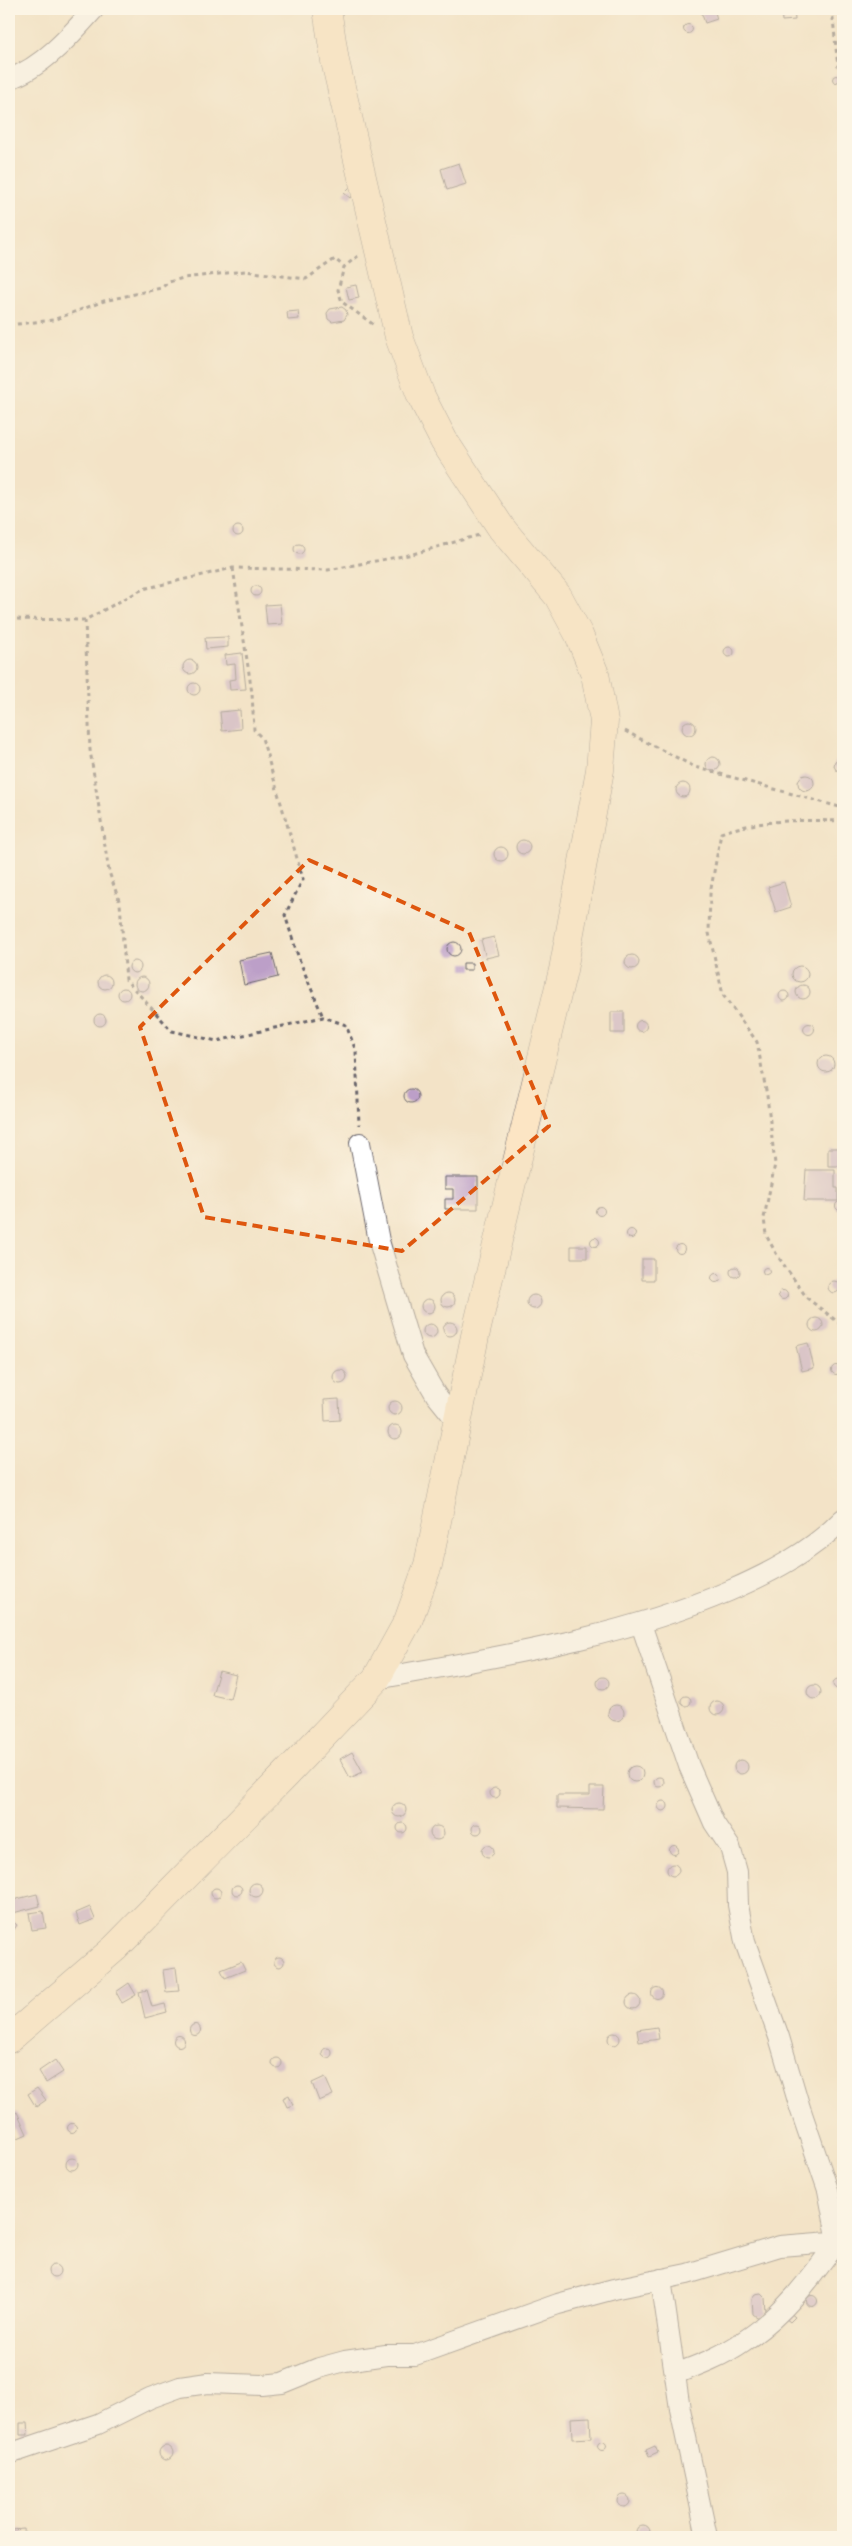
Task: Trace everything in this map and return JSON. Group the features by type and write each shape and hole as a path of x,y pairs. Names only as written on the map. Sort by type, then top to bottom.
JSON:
{"street":[{"path":"9,80 23,74 45,57 94,9"},
{"path":"9,2038 115,1948 376,1680 408,1621 428,1565 457,1421 563,970 600,770 604,721 595,674 579,635 558,596 502,528 444,441 421,396 399,337 334,61 327,9"},
{"path":"360,1143 379,1241 413,1355 436,1395 457,1421"},
{"path":"376,1680 552,1646 641,1624 698,1604 753,1580 800,1554 828,1535 843,1519"},
{"path":"641,1624 689,1766 714,1823 730,1847 737,1872 738,1905 745,1942 779,2037 800,2108 828,2190 841,2241"},
{"path":"9,2454 98,2424 150,2398 180,2387 208,2383 262,2385 282,2383 319,2368 354,2360 386,2355 415,2355 558,2304 614,2289 661,2279 780,2246 841,2241"},
{"path":"675,2374 713,2359 752,2335 773,2318 807,2283 841,2241"},
{"path":"661,2279 675,2374 708,2537"}],"path":[{"path":"832,9 838,68"},
{"path":"378,252 363,252 344,267 338,290 342,302 370,324 385,327 399,337"},
{"path":"9,325 53,320 104,301 161,288 169,282 183,278 246,271 306,279 336,259 344,267"},
{"path":"9,619 85,620 143,590 233,568 328,570 413,554 502,528"},
{"path":"233,568 252,693 254,730 262,738 303,879 285,915 299,959 323,1017"},
{"path":"85,620 90,750 109,872 120,903 126,980 172,1031 217,1041 323,1017 346,1025 356,1051 360,1143"},
{"path":"604,721 695,767 843,808"},
{"path":"843,821 800,820 741,826 721,833 710,894 709,933 724,995 757,1042 767,1096 775,1164 764,1218 766,1235 777,1255 807,1298 843,1326"}],"highlighted area":[{"path":"309,860 469,932 549,1126 402,1251 204,1217 140,1027"}],"building":[{"path":"700,9 714,9 717,19 705,23"},
{"path":"781,9 794,9 795,20 782,21"},
{"path":"688,24 693,29 688,34 683,29"},
{"path":"836,75 840,79 836,83 832,79"},
{"path":"459,163 466,184 447,190 441,169"},
{"path":"349,188 353,188 353,196 350,198 344,193"},
{"path":"356,285 359,298 349,300 346,287"},
{"path":"342,307 346,310 347,315 344,320 332,322 328,319 327,313 330,309"},
{"path":"298,311 299,319 288,320 287,312"},
{"path":"238,526 243,531 238,536 233,531"},
{"path":"299,544 304,549 299,554 294,549"},
{"path":"256,586 261,591 256,596 251,591"},
{"path":"280,604 282,624 267,625 265,605"},
{"path":"228,637 228,647 206,649 205,638"},
{"path":"727,647 731,647 734,652 733,656 727,657 724,654 724,650"},
{"path":"242,653 246,689 230,690 229,680 236,679 235,664 226,665 225,655"},
{"path":"190,660 195,662 197,667 195,672 190,674 185,672 183,667 185,662"},
{"path":"194,683 200,689 194,695 188,689"},
{"path":"240,710 241,729 222,731 220,712"},
{"path":"689,721 694,723 696,728 694,733 689,735 684,733 682,728 684,723"},
{"path":"713,757 718,759 720,764 718,769 713,771 708,769 706,764 708,759"},
{"path":"843,760 843,770 841,771 836,770 834,766 835,761"},
{"path":"806,775 812,777 814,783 812,789 806,791 800,789 798,783 800,777"},
{"path":"683,783 688,785 690,790 688,795 683,797 678,795 676,790 678,785"},
{"path":"523,840 528,842 530,847 528,852 523,854 518,852 516,847 518,842"},
{"path":"501,847 506,849 508,854 506,859 501,861 496,859 494,854 496,849"},
{"path":"784,882 791,907 776,912 768,887"},
{"path":"494,937 499,955 486,958 481,940"},
{"path":"454,942 459,944 461,949 459,954 454,956 449,954 447,949 449,944"},
{"path":"272,953 278,977 244,985 239,960"},
{"path":"632,955 637,957 639,962 637,967 632,969 627,967 625,962 627,957"},
{"path":"135,961 141,967 135,973 129,967"},
{"path":"463,963 472,963 472,970 463,970"},
{"path":"800,966 808,974 800,982 792,974"},
{"path":"102,975 108,975 112,982 108,989 102,989 98,985 98,979"},
{"path":"142,977 147,979 149,984 147,989 142,991 137,989 135,984 137,979"},
{"path":"803,985 808,987 810,992 808,997 803,999 798,997 796,992 798,987"},
{"path":"122,988 126,988 130,994 126,1000 122,1000 118,996 118,992"},
{"path":"782,991 786,991 789,996 788,1000 782,1001 779,998 779,994"},
{"path":"611,1012 624,1012 624,1033 611,1033"},
{"path":"98,1014 102,1014 106,1020 102,1026 98,1026 94,1022 94,1018"},
{"path":"639,1021 643,1021 646,1026 645,1030 639,1031 636,1028 636,1024"},
{"path":"809,1023 815,1029 809,1035 803,1029"},
{"path":"838,1055 843,1055 843,1069 838,1069"},
{"path":"826,1056 834,1064 826,1072 818,1064"},
{"path":"411,1089 416,1091 418,1096 416,1101 411,1103 406,1101 404,1096 406,1091"},
{"path":"828,1148 843,1148 843,1166 828,1166"},
{"path":"806,1170 835,1170 835,1188 838,1188 838,1201 804,1201"},
{"path":"445,1177 478,1177 478,1209 445,1209 445,1199 453,1199 453,1189 445,1189"},
{"path":"840,1202 844,1206 840,1210 836,1206"},
{"path":"600,1206 605,1211 600,1216 595,1211"},
{"path":"631,1229 636,1234 631,1239 626,1234"},
{"path":"595,1237 600,1242 595,1247 590,1242"},
{"path":"680,1244 685,1249 680,1254 675,1249"},
{"path":"571,1246 587,1246 587,1258 571,1258"},
{"path":"642,1259 654,1259 654,1280 642,1280"},
{"path":"735,1267 740,1272 735,1277 730,1272"},
{"path":"766,1267 770,1271 766,1275 762,1271"},
{"path":"716,1273 721,1278 716,1283 711,1278"},
{"path":"832,1281 836,1281 840,1287 836,1293 832,1293 828,1289 828,1285"},
{"path":"783,1290 788,1295 783,1300 778,1295"},
{"path":"448,1293 453,1295 455,1300 453,1305 448,1307 443,1305 441,1300 443,1295"},
{"path":"534,1295 539,1297 541,1302 539,1307 534,1309 529,1307 527,1302 529,1297"},
{"path":"428,1299 433,1301 435,1306 433,1311 428,1313 423,1311 421,1306 423,1301"},
{"path":"816,1318 821,1320 823,1325 821,1330 816,1332 811,1330 809,1325 811,1320"},
{"path":"450,1322 455,1324 457,1329 455,1334 450,1336 445,1334 443,1329 445,1324"},
{"path":"430,1324 435,1326 437,1331 435,1336 430,1338 425,1336 423,1331 425,1326"},
{"path":"808,1343 814,1368 802,1371 796,1346"},
{"path":"836,1365 841,1370 836,1375 831,1370"},
{"path":"340,1370 345,1372 347,1377 345,1382 340,1384 335,1382 333,1377 335,1372"},
{"path":"339,1399 340,1420 325,1421 324,1400"},
{"path":"395,1401 400,1403 402,1408 400,1413 395,1415 390,1413 388,1408 390,1403"},
{"path":"395,1425 400,1427 402,1432 400,1437 395,1439 390,1437 388,1432 390,1427"},
{"path":"219,1671 236,1675 230,1699 212,1695"},
{"path":"603,1677 609,1683 603,1689 597,1683"},
{"path":"836,1679 840,1679 843,1684 840,1689 836,1689 833,1686 833,1682"},
{"path":"814,1685 819,1687 821,1692 819,1697 814,1699 809,1697 807,1692 809,1687"},
{"path":"684,1696 688,1696 691,1701 690,1705 684,1706 681,1703 681,1699"},
{"path":"717,1701 722,1703 724,1708 722,1713 717,1715 712,1713 710,1708 712,1703"},
{"path":"613,1705 619,1705 624,1710 622,1719 613,1721 608,1716 608,1710"},
{"path":"352,1752 363,1772 350,1778 340,1759"},
{"path":"741,1760 746,1762 748,1767 746,1772 741,1774 736,1772 734,1767 736,1762"},
{"path":"635,1766 643,1774 635,1782 627,1774"},
{"path":"657,1777 661,1777 664,1782 663,1786 657,1787 654,1784 654,1780"},
{"path":"590,1787 604,1787 603,1809 557,1808 557,1795 590,1795"},
{"path":"493,1788 497,1788 500,1793 497,1798 493,1798 490,1795 490,1791"},
{"path":"661,1801 665,1801 668,1806 667,1810 661,1811 658,1808 658,1804"},
{"path":"399,1803 404,1805 406,1810 404,1815 399,1817 394,1815 392,1810 394,1805"},
{"path":"400,1823 404,1823 407,1828 404,1833 400,1833 397,1830 397,1826"},
{"path":"475,1824 479,1824 482,1829 479,1834 475,1834 472,1831 472,1827"},
{"path":"437,1826 442,1828 444,1833 442,1838 437,1840 432,1838 430,1833 432,1828"},
{"path":"490,1845 493,1846 493,1856 486,1857 483,1856 482,1849 483,1846"},
{"path":"674,1845 679,1850 674,1855 669,1850"},
{"path":"673,1864 679,1870 673,1876 667,1870"},
{"path":"256,1883 261,1885 263,1890 261,1895 256,1897 251,1895 249,1890 251,1885"},
{"path":"235,1885 239,1885 242,1890 239,1895 235,1895 232,1892 232,1888"},
{"path":"214,1888 218,1888 221,1893 218,1898 214,1898 211,1895 211,1891"},
{"path":"37,1894 40,1906 9,1914 9,1901"},
{"path":"90,1907 95,1919 80,1925 76,1913"},
{"path":"43,1911 46,1928 32,1930 29,1913"},
{"path":"11,1920 17,1925 13,1931 9,1929 9,1922"},
{"path":"277,1957 281,1957 284,1962 281,1967 277,1967 274,1964 274,1960"},
{"path":"241,1962 245,1970 225,1978 221,1970"},
{"path":"176,1968 179,1991 166,1992 163,1970"},
{"path":"129,1983 136,1995 122,2003 116,1992"},
{"path":"657,1987 663,1993 657,1999 651,1993"},
{"path":"147,1990 152,2007 165,2004 167,2012 145,2018 139,1992"},
{"path":"630,1995 636,1995 640,2002 636,2009 630,2009 626,2005 626,1999"},
{"path":"193,2025 197,2025 200,2030 199,2034 193,2035 190,2032 190,2028"},
{"path":"657,2027 659,2039 639,2042 637,2030"},
{"path":"614,2033 620,2039 614,2045 608,2039"},
{"path":"179,2035 185,2041 179,2047 173,2041"},
{"path":"325,2048 329,2048 332,2053 329,2058 325,2058 322,2055 322,2051"},
{"path":"275,2058 279,2058 282,2063 279,2068 275,2068 272,2065 272,2061"},
{"path":"55,2060 63,2072 46,2083 39,2071"},
{"path":"325,2077 333,2095 319,2101 312,2083"},
{"path":"37,2088 46,2100 36,2107 28,2094"},
{"path":"289,2095 293,2105 287,2107 283,2098"},
{"path":"17,2112 27,2134 18,2138 9,2117"},
{"path":"72,2124 76,2128 72,2132 68,2128"},
{"path":"70,2158 74,2158 78,2164 74,2170 70,2170 66,2166 66,2162"},
{"path":"52,2265 56,2265 60,2271 56,2277 52,2277 48,2273 48,2269"},
{"path":"761,2294 765,2298 766,2313 762,2317 757,2317 753,2314 752,2299 755,2295"},
{"path":"812,2295 818,2301 812,2307 806,2301"},
{"path":"789,2312 795,2317 790,2322 785,2318"},
{"path":"590,2417 591,2438 572,2439 571,2418"},
{"path":"20,2423 27,2423 28,2435 20,2435"},
{"path":"602,2441 607,2446 602,2451 597,2446"},
{"path":"166,2446 171,2448 173,2453 171,2458 166,2460 161,2458 159,2453 161,2448"},
{"path":"655,2446 658,2453 649,2457 646,2450"},
{"path":"624,2495 630,2501 624,2507 618,2501"},
{"path":"643,2525 648,2527 650,2532 648,2537 643,2539 638,2537 636,2532 638,2527"},
{"path":"24,2529 25,2537 11,2537 11,2530"}]}
